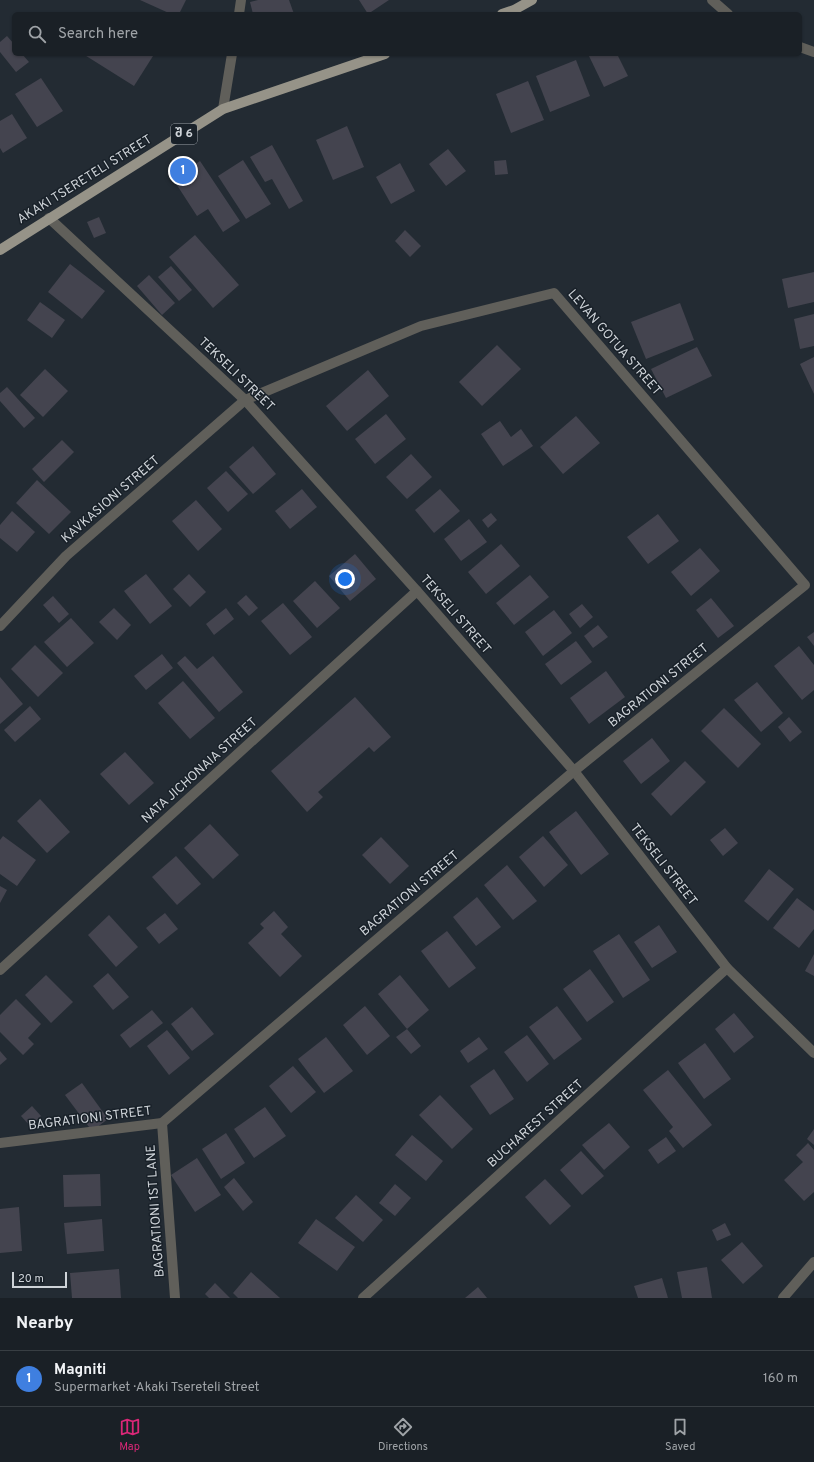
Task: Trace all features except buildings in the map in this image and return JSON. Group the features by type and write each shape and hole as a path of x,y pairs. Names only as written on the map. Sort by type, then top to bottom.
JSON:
{"main road":[{"path":"508,12 532,0"},
{"name":"AKAKI TSERETELI STREET","path":"0,250 223,109 379,56"}],"street":[{"path":"238,12 241,0"},
{"path":"712,0 726,12"},
{"path":"802,48 814,52"},
{"path":"223,109 232,56"},
{"name":"TEKSELI STREET","path":"49,218 245,400 417,591 574,771 726,968 814,1053"},
{"name":"LEVAN GOTUA STREET","path":"245,400 421,326 554,293 805,585"},
{"name":"KAVKASIONI STREET","path":"0,626 66,556 245,400"},
{"name":"BAGRATIONI STREET","path":"0,1143 162,1122 574,771 805,585"},
{"name":"NATA JICHONAIA STREET","path":"0,970 417,591"},
{"name":"BUCHAREST STREET","path":"363,1298 726,968"},
{"name":"BAGRATIONI 1ST LANE","path":"162,1122 175,1298"},
{"path":"783,1298 814,1262"}],"place":[{"name":"Magniti","path":"183,171"}]}
